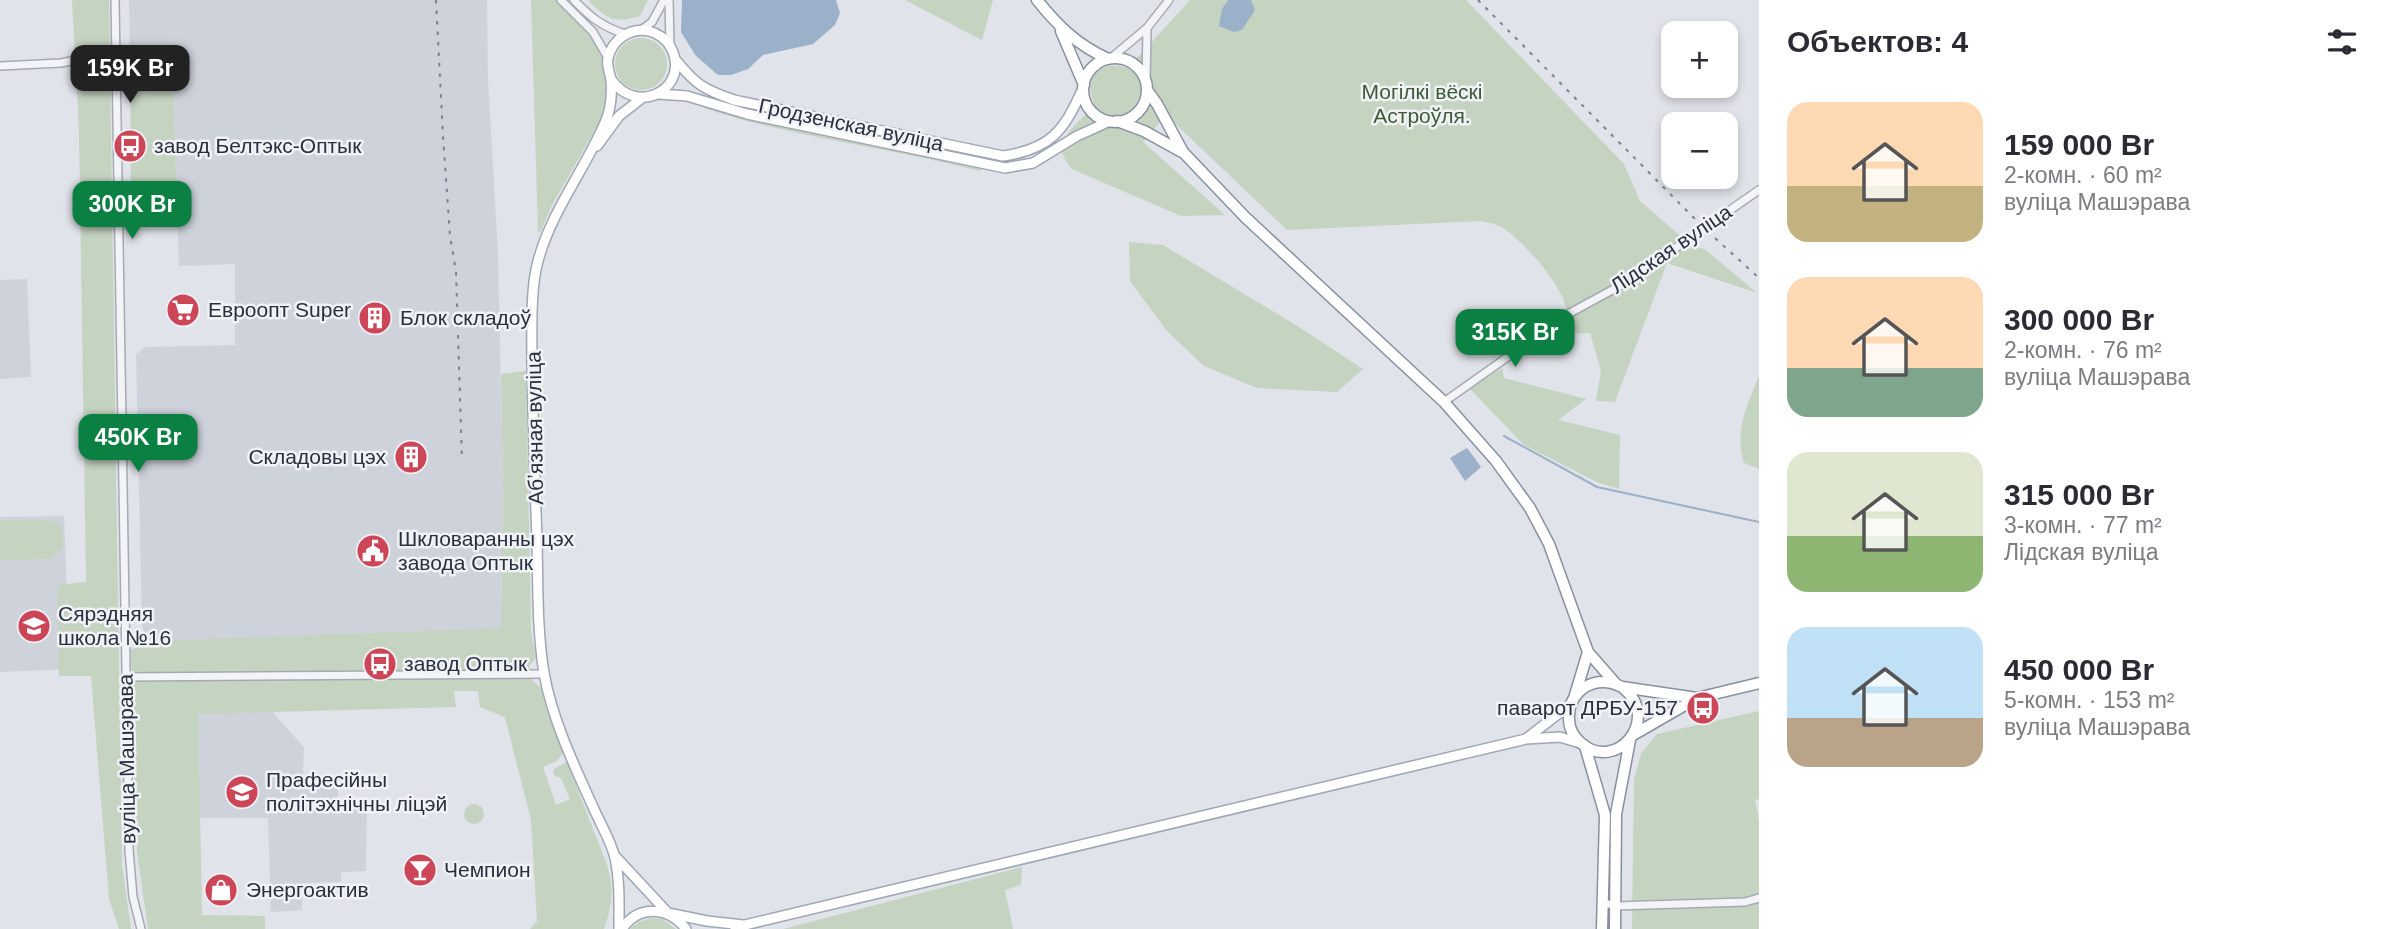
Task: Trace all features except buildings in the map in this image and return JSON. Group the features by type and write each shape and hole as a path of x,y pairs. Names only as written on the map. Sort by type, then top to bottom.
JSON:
{"highway":[{"path":"1037,0 1060,28 1087,49 1110,59 1123,59 1134,64 1142,73 1146,87 1183,152 1245,217 1444,402 1496,461 1530,508 1549,544 1588,652 1631,695 1637,706 1638,723 1631,737 1616,814 1615,929"},
{"path":"1060,28 1090,109 1096,115 1144,131 1183,152"},
{"path":"1083,86 1092,68 1110,59"},
{"path":"1113,121 1128,119 1138,112 1144,102 1146,87"},
{"path":"1588,652 1569,716 1570,728 1583,745 1605,814 1602,929"},
{"path":"1572,701 1582,689 1592,683 1604,682 1697,698"},
{"path":"1583,745 1597,751 1609,751 1620,747 1631,737 1697,698 1759,683"}],"main road":[{"path":"608,58 614,44 625,34 641,30 662,37 670,45 675,59 674,73 668,85 658,94"},
{"name":"Абʼязная вуліца","path":"608,58 611,100 607,117 560,205 538,262 534,283 532,364 539,614 545,674 555,713 615,856 620,929"},
{"name":"Гродзенская вуліца","path":"675,59 698,85 734,100 1003,156 1040,147 1067,122 1083,86"},
{"path":"611,79 623,93 642,98"},
{"name":"Абʼязная вуліца","path":"583,165 619,116 642,98 658,94"},
{"name":"Гродзенская вуліца","path":"658,94 687,96 747,114 1005,169 1032,163 1077,136 1113,121"},
{"path":"1526,739 1572,701"},
{"path":"735,929 1526,739 1560,737 1583,745"},
{"name":"Абʼязная вуліца","path":"615,856 668,914 678,919 686,929"},
{"path":"620,929 632,918 650,911 744,925"}],"street":[{"name":"вуліца Машэрава","path":"115,0 128,850 133,897 141,929"},
{"name":"Абʼязная вуліца","path":"561,0 593,32 608,58"},
{"path":"574,0 594,21 625,34"},
{"path":"641,30 652,22 667,0"},
{"path":"667,0 670,45"},
{"path":"1110,59 1147,28 1169,0"},
{"path":"1146,87 1147,28"},
{"path":"0,66 61,63 115,52"},
{"name":"Лідская вуліца","path":"1444,402 1568,314 1625,283 1759,190"},
{"path":"125,677 545,674"},
{"path":"1602,902 1615,906 1745,902 1759,898"}],"shaded area":[{"path":"129,0 487,0 488,81 498,253 503,484 501,629 151,641 142,627 136,354 145,347 235,345 235,264 179,266 172,57 130,57"},
{"path":"27,279 31,377 0,379 0,280"},
{"name":"Сярэдняя школа №16","path":"64,516 70,669 0,672 0,517"},
{"name":"Прафесійны політэхнічны ліцэй","path":"272,693 274,714 304,747 303,779 338,781 338,805 367,804 366,871 341,872 341,882 302,883 302,910 271,912 268,818 200,818 201,891 164,695"}],"green space":[{"path":"72,0 109,0 122,865 131,929 119,929 109,899 91,676 59,676 57,585 86,582 79,130"},
{"path":"531,0 556,0 597,43 601,51 608,100 599,123 552,205 540,233 538,231"},
{"path":"588,0 648,0 640,16 623,20 606,16"},
{"path":"905,0 993,0 982,40"},
{"name":"Могілкі вёскі Астроўля.","path":"1190,0 1228,0 1222,9 1255,10 1251,0 1466,0 1624,164 1640,201 1691,245 1706,250 1757,293 1667,263 1615,402 1596,401 1601,371 1590,333 1559,334 1566,308 1557,287 1532,255 1500,226 1481,221 1287,230 1166,115 1143,142 1225,215 1181,216 1072,169 1065,160 1064,143 1073,127 1095,105 1090,86 1096,73 1109,66 1128,68"},
{"path":"641,38 651,40 659,46 665,54 665,74 659,82 651,88 641,90 631,88 623,82 617,74 615,64 617,54 623,46 631,40"},
{"path":"130,57 172,57 177,202 131,202"},
{"path":"702,104 771,124 982,169 979,171 806,135 704,108"},
{"path":"1129,242 1163,245 1363,369 1337,392 1257,388 1204,366 1167,331 1130,281"},
{"path":"1502,368 1504,378 1586,399 1558,420 1620,435 1619,489 1599,483 1524,445 1470,389"},
{"path":"526,371 531,632 536,658 529,666 533,681 541,688 563,753 557,761 543,767 556,805 570,799 561,778 555,776 553,771 567,762 607,865 611,897 604,929 530,929 537,921 531,820 505,717 480,707 478,691 454,691 456,707 198,714 202,915 265,916 265,929 148,929 137,852 131,650 151,641 501,628 501,374"},
{"path":"1759,376 1759,469 1744,463 1740,440 1743,419"},
{"path":"0,520 57,522 63,537 62,547 51,559 0,560"},
{"path":"1759,711 1759,799 1755,800 1759,821 1759,929 1632,929 1634,779 1641,754 1657,734"},
{"path":"474,804 481,807 484,814 481,821 474,824 467,821 464,814 467,807"},
{"path":"1022,867 1021,885 1005,890 1013,929 783,929"},
{"path":"651,918 662,919 676,929 630,929"}],"water":[{"path":"682,0 836,0 840,13 835,25 813,44 763,55 748,69 731,75 718,75 696,56 681,32"},
{"path":"1228,0 1251,0 1255,10 1242,30 1234,32 1219,26 1222,9"},
{"path":"1467,448 1481,467 1465,481 1450,458"}],"waterway":[{"path":"1504,436 1597,487 1759,522"}],"railway":[{"path":"436,0 450,236 456,272 462,460"},
{"path":"1478,0 1704,228 1759,278"}],"place":[{"name":"завод Белтэкс-Оптык","path":"130,146"},
{"name":"Евроопт Super","path":"183,310"},
{"name":"Блок складоў","path":"375,318"},
{"name":"Складовы цэх","path":"411,457"},
{"name":"Шкловаранны цэх завода Оптык","path":"373,551"},
{"name":"Сярэдняя школа №16","path":"34,626"},
{"name":"завод Оптык","path":"380,664"},
{"name":"паварот ДРБУ-157","path":"1703,708"},
{"name":"Прафесійны політэхнічны ліцэй","path":"242,792"},
{"name":"Чемпион","path":"420,870"},
{"name":"Энергоактив","path":"221,890"}]}
